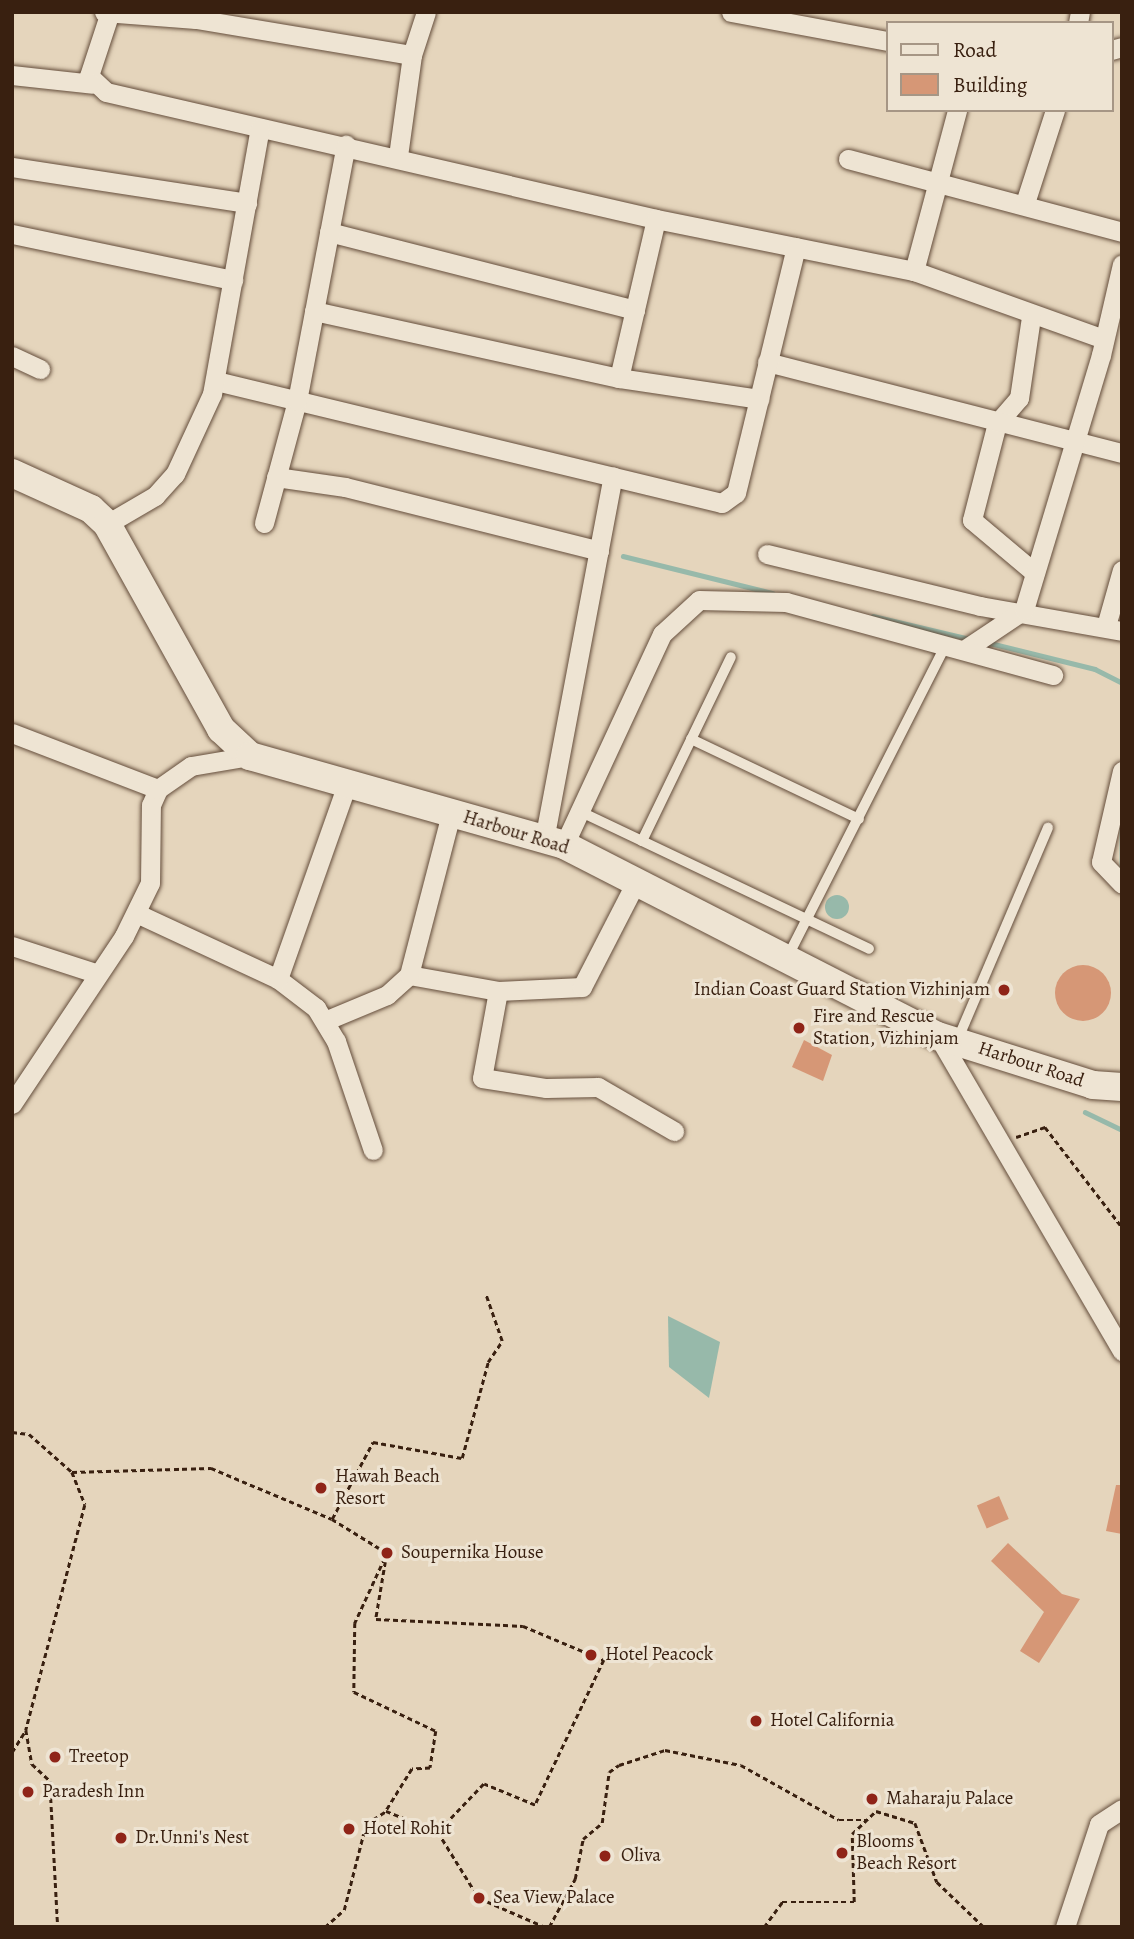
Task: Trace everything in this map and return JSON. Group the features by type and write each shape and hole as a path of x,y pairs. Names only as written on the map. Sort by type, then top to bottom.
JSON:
{"street":[{"path":"398,156 412,55 426,12"},
{"path":"731,12 773,17 886,41"},
{"path":"93,84 94,52 108,13 265,21 412,55"},
{"path":"12,75 93,84 260,128 398,156 656,219 915,271 1031,317 1111,328"},
{"path":"915,271 956,112"},
{"path":"1025,203 1054,112"},
{"path":"107,524 155,496 175,474 216,381 260,128"},
{"path":"264,523 297,401 346,145"},
{"path":"848,159 938,184 1025,203 1122,232"},
{"path":"12,167 247,203"},
{"path":"619,378 656,219"},
{"path":"329,232 635,310"},
{"path":"12,234 233,280"},
{"path":"216,381 613,477 730,500 759,399 796,247"},
{"path":"967,648 1024,610 1111,328 1122,264"},
{"path":"314,311 619,378 759,399"},
{"path":"1031,317 1019,398 997,424 972,520 1035,573"},
{"path":"12,356 40,369"},
{"path":"767,362 997,424 1122,453"},
{"name":"Harbour Road","path":"12,473 91,509 107,524 221,729 250,756 554,842 948,1039 1093,1085 1122,1087"},
{"path":"276,477 345,487 599,551"},
{"path":"554,842 613,477"},
{"path":"767,554 980,606 1024,610 1114,629 1122,570"},
{"path":"554,842 579,811 662,634 699,600 786,602 967,648 1052,675"},
{"path":"12,733 158,789"},
{"path":"12,1104 98,974 136,912 150,883 149,823 158,789 191,766 250,756"},
{"path":"1122,771 1101,862 1122,884"},
{"path":"278,979 347,784"},
{"path":"327,1020 387,995 409,975 451,814"},
{"path":"409,975 498,991 582,987 636,882"},
{"path":"136,912 278,979 327,1020 373,1150"},
{"path":"12,946 98,974"},
{"path":"498,991 482,1078 546,1088 598,1087 674,1130"},
{"path":"948,1039 1001,1145 1122,1351"},
{"path":"1065,1927 1099,1824 1122,1810"}],"lane":[{"path":"786,958 947,643"},
{"path":"642,841 731,657"},
{"path":"691,739 859,819"},
{"path":"579,811 869,948"},
{"path":"948,1039 1048,828"}],"path":[{"path":"1001,1145 1034,1126 1045,1127 1122,1227"},
{"path":"332,1519 373,1442 461,1458 488,1362 502,1341 485,1295"},
{"path":"12,1432 29,1434 72,1472 85,1505 26,1730 12,1752"},
{"path":"72,1472 211,1468 332,1519 387,1553"},
{"path":"325,1927 344,1910 366,1824 386,1811 412,1769 430,1768 436,1731 355,1692 355,1623 387,1553"},
{"path":"387,1553 376,1619 523,1626 604,1660 535,1805 484,1784 438,1832"},
{"path":"26,1730 33,1764 50,1781 58,1927"},
{"path":"386,1811 438,1832 479,1898 547,1926 575,1879 583,1839 603,1823 609,1772 619,1765 665,1751 741,1765 839,1819 866,1820"},
{"path":"764,1927 782,1902 854,1902 852,1834 876,1811 915,1823 937,1881 984,1927"}],"shaded area":[{"path":"837,895 846,898 849,907 846,916 837,919 828,916 825,907 828,898"},
{"path":"668,1316 720,1342 709,1398 669,1367"}],"building":[{"path":"1077,965 1089,965 1099,969 1107,977 1111,993 1107,1009 1099,1017 1089,1021 1077,1021 1067,1017 1059,1009 1055,999 1055,987 1059,977 1067,969"},
{"path":"804,1040 832,1055 823,1081 792,1067"},
{"path":"1116,1485 1122,1485 1122,1534 1106,1531"},
{"path":"999,1496 1009,1519 987,1528 977,1505"},
{"path":"1008,1543 1062,1594 1080,1599 1039,1663 1020,1651 1044,1612 991,1561"}],"waterway":[{"path":"623,556 773,593"},
{"path":"873,616 970,639"},
{"path":"986,642 1095,669 1122,683"},
{"path":"1122,823 1122,868"},
{"path":"1085,1112 1122,1130"}],"place":[{"name":"Indian Coast Guard Station Vizhinjam","path":"1004,990"},
{"name":"Fire and Rescue Station, Vizhinjam","path":"799,1028"},
{"name":"Hawah Beach Resort","path":"321,1488"},
{"name":"Soupernika House","path":"387,1553"},
{"name":"Hotel Peacock","path":"591,1655"},
{"name":"Hotel California","path":"756,1721"},
{"name":"Treetop","path":"55,1757"},
{"name":"Paradesh Inn","path":"28,1792"},
{"name":"Maharaju Palace","path":"872,1799"},
{"name":"Hotel Rohit","path":"349,1829"},
{"name":"Dr.Unni's Nest","path":"121,1838"},
{"name":"Blooms Beach Resort","path":"842,1853"},
{"name":"Oliva","path":"605,1856"},
{"name":"Sea View Palace","path":"479,1898"}]}
